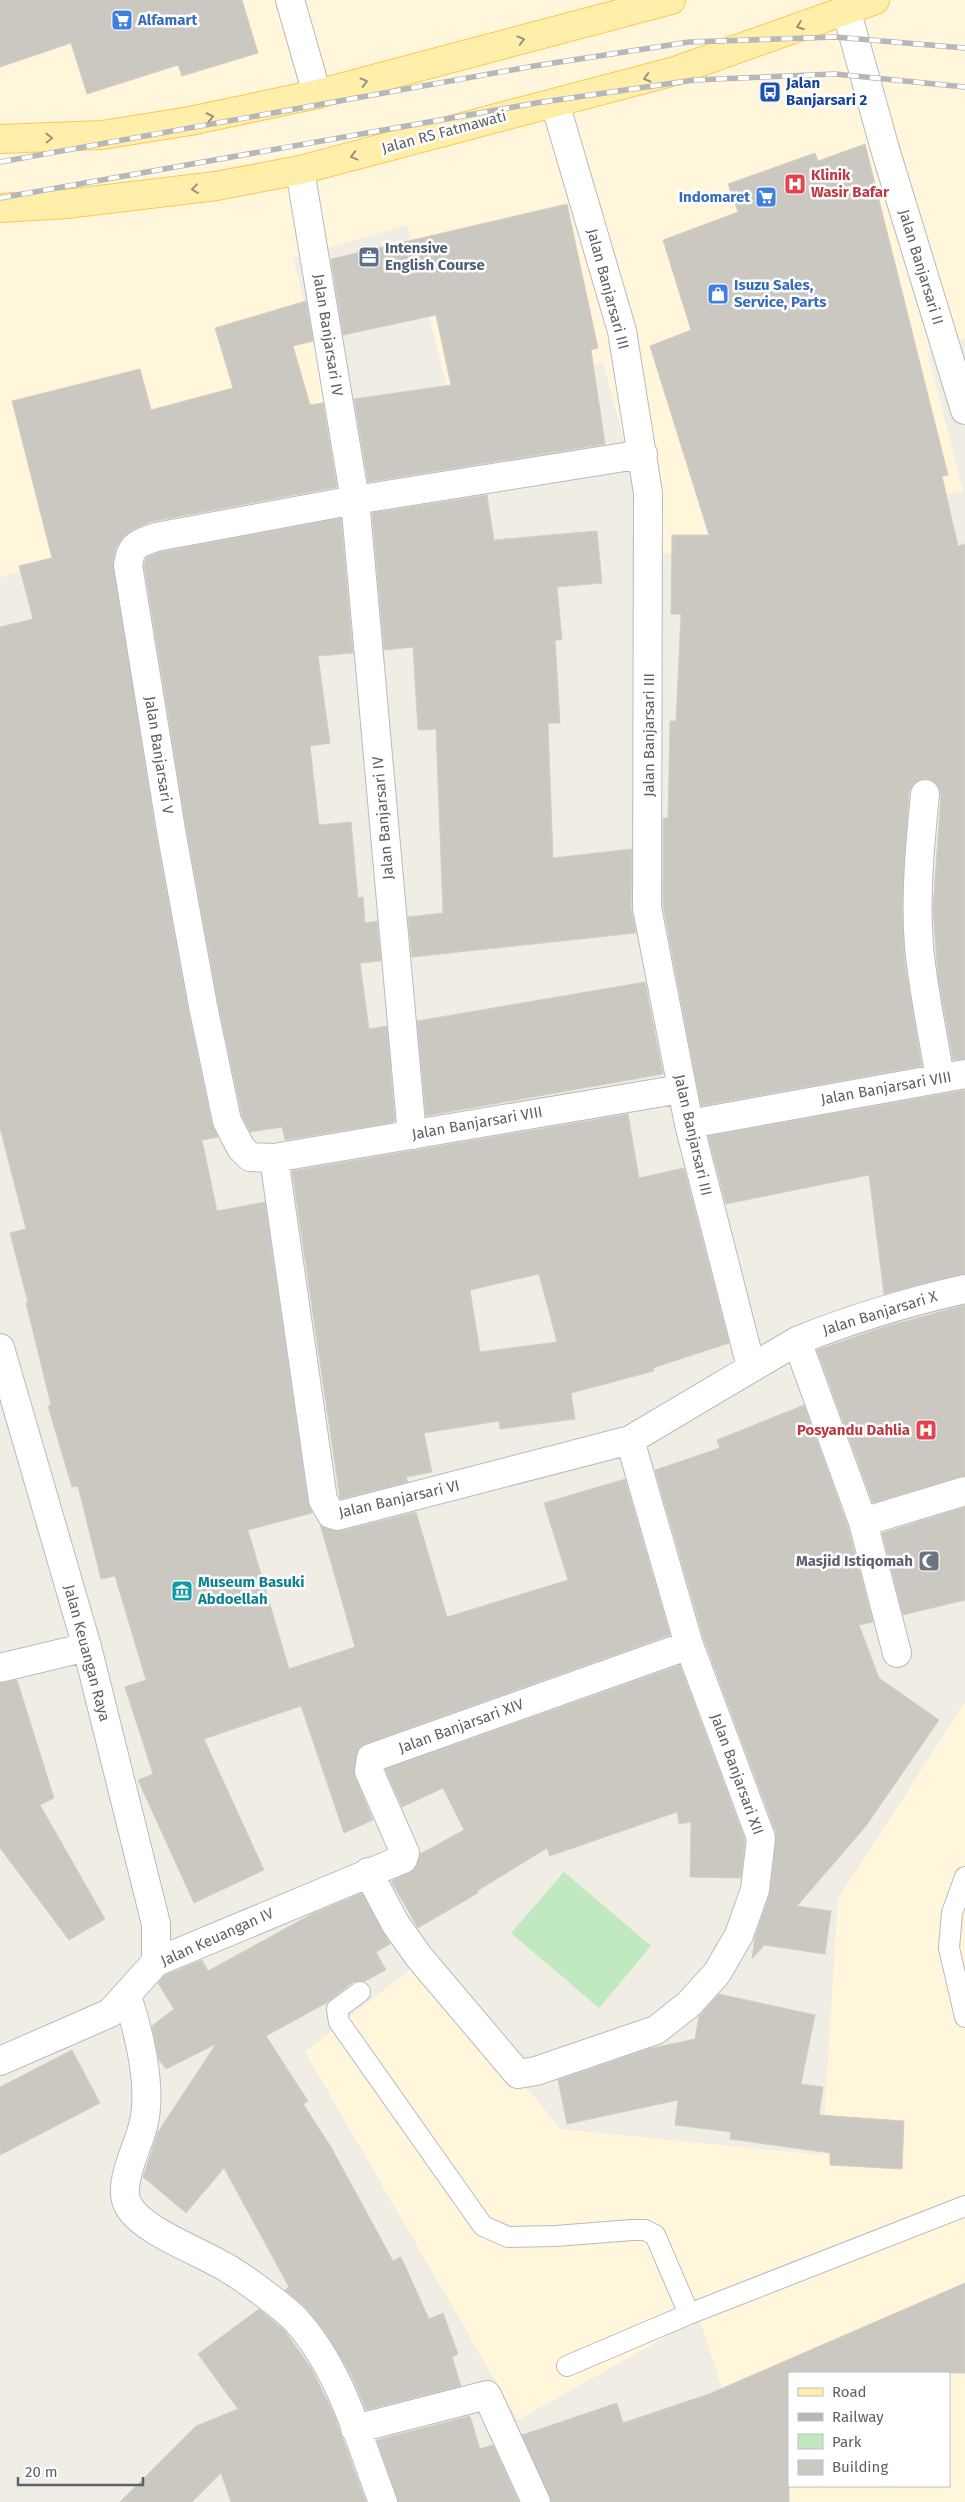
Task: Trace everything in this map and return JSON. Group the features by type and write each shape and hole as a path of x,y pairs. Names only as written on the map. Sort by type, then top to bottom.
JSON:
{"main road":[{"path":"0,139 102,136 190,121 317,94 671,0"},
{"name":"Jalan RS Fatmawati","path":"0,208 66,204 216,186 300,170 675,70 846,8 875,0"}],"street":[{"path":"290,0 317,94"},
{"name":"Jalan Banjarsari II","path":"846,8 885,148 965,410"},
{"name":"Jalan Banjarsari III","path":"555,103 622,331 648,493 647,908 689,1124 752,1367"},
{"name":"Jalan Banjarsari IV","path":"300,170 355,500 412,1135"},
{"path":"355,500 643,454"},
{"name":"Jalan Banjarsari V","path":"274,1158 250,1157 241,1148 227,1121 203,1006 172,836 128,565 130,554 135,544 156,537 355,500"},
{"path":"925,794 917,874 918,929 953,1076"},
{"name":"Jalan Banjarsari VIII","path":"689,1124 953,1076"},
{"name":"Jalan Banjarsari VIII","path":"274,1158 681,1088"},
{"name":"Jalan Banjarsari VI","path":"274,1158 323,1500 331,1514 337,1516 630,1440 797,1341"},
{"name":"Jalan Banjarsari X","path":"797,1341 826,1329 930,1297 965,1289"},
{"path":"797,1341 863,1522 897,1653"},
{"name":"Jalan Keuangan Raya","path":"0,1348 87,1646 156,1924 156,1962"},
{"name":"Jalan Banjarsari XII","path":"368,1872 395,1923 419,1957 518,2074 536,2071 656,2030 689,2004 716,1973 739,1935 755,1890 761,1838 689,1645 630,1440"},
{"path":"863,1522 965,1491"},
{"name":"Jalan Banjarsari XIV","path":"368,1872 403,1859 406,1853 369,1771 371,1758 689,1645"},
{"path":"0,1668 87,1646"},
{"name":"Jalan Keuangan IV","path":"0,2061 110,2013 156,1962 368,1872"},
{"path":"127,1996 135,2020 148,2096 144,2124 124,2184 126,2202 139,2220 232,2271 294,2319 324,2357 348,2407 383,2502"},
{"path":"355,2429 487,2395 529,2500"}],"lane":[{"path":"965,1877 952,1913 965,2017"},
{"path":"360,1992 337,2009 339,2022 483,2226 508,2237 644,2230 655,2235 689,2314"},
{"path":"567,2366 689,2314 965,2206"}],"shaded area":[{"path":"0,0 965,0 965,339 927,351 963,491 655,556 603,362 452,409 407,225 293,258 347,470 0,577"},
{"path":"965,1702 965,2502 759,2502 699,2318 518,2420 305,2052 421,1961 561,2129 822,2155 838,1899"}],"green space":[{"path":"564,1872 651,1946 599,2008 511,1933"}],"building":[{"path":"0,0 242,0 258,53 182,76 178,65 87,94 71,43 0,67"},
{"path":"865,144 948,475 942,476 958,546 965,544 965,1059 953,1060 938,977 933,908 941,795 939,788 934,782 926,778 919,780 909,792 902,908 905,964 922,1066 701,1106 663,907 663,818 668,818 670,721 676,721 681,614 671,614 672,535 709,535 650,346 691,330 663,240 738,212 728,184 815,153 818,161"},
{"path":"567,204 598,348 591,350 605,444 368,482 354,399 451,385 436,315 343,335 331,259"},
{"path":"306,301 313,341 293,346 310,405 323,403 337,487 150,522 132,530 122,538 116,548 113,562 157,839 188,1009 212,1124 218,1137 202,1140 217,1211 265,1202 308,1502 312,1513 248,1530 289,1669 355,1647 320,1524 326,1529 341,1531 416,1512 447,1617 568,1580 544,1503 625,1479 670,1635 365,1744 359,1748 354,1769 355,1777 373,1820 344,1833 301,1706 204,1739 264,1870 194,1903 138,1780 153,1774 125,1687 146,1680 115,1576 101,1579 78,1486 72,1487 48,1406 51,1405 10,1233 26,1229 0,1128 0,627 33,619 19,566 52,558 12,401 140,369 151,410 233,388 215,328"},
{"path":"487,495 494,540 597,531 602,583 557,587 562,640 555,640 560,723 548,723 553,858 632,849 631,908 636,933 412,957 408,917 443,913 436,729 418,730 413,647 384,650 372,513"},
{"path":"341,518 353,653 318,656 330,743 310,746 319,825 351,822 358,898 363,897 365,923 377,921 381,961 360,963 369,1029 387,1026 395,1122 285,1140 282,1127 250,1132 242,1116 218,1003 187,833 144,565 146,558 160,552"},
{"path":"645,982 663,1074 426,1116 417,1021"},
{"path":"965,1090 965,1274 884,1294 869,1175 726,1204 708,1136"},
{"path":"628,1114 639,1178 684,1168 729,1343 653,1368 654,1371 571,1393 575,1419 500,1429 499,1421 424,1433 432,1472 406,1477 408,1482 340,1499 292,1171","holes":["539,1274 557,1342 480,1352 470,1290"]},
{"path":"965,1305 965,1476 873,1503 817,1350 884,1327"},
{"path":"804,1405 848,1527 873,1622 859,1625 879,1678 939,1720 866,1826 797,1906 831,1911 825,1954 764,1945 752,1959 755,1937 770,1892 776,1833 704,1640 655,1470 720,1448 717,1440"},
{"name":"Masjid Istiqomah","path":"965,1507 965,1600 903,1615 882,1533"},
{"path":"680,1665 745,1840 741,1878 690,1877 691,1822 679,1824 677,1812 550,1856 547,1848 477,1891 478,1893 418,1928 391,1881 414,1870 420,1854 464,1830 443,1788 402,1807 385,1769"},
{"path":"17,1680 54,1798 40,1805 105,1919 69,1940 0,1848 0,1683"},
{"path":"362,1893 390,1944 376,1952 386,1970 365,1981 353,1982 328,2002 266,2036 308,2101 303,2104 331,2147 393,2261 401,2257 429,2319 443,2313 458,2354 452,2357 461,2386 366,2410 351,2375 324,2330 306,2308 285,2290 289,2287 224,2168 186,2213 143,2177 158,2132 216,2044 166,2069 159,2060 152,2026 174,2009 158,1983 165,1975 202,1960 208,1971 310,1915"},
{"path":"719,1994 815,2015 801,2084 823,2087 819,2115 904,2121 902,2169 830,2165 830,2153 730,2139 731,2132 675,2125 678,2100 567,2124 558,2080 648,2049 695,2039 699,2016"},
{"path":"72,2050 100,2103 0,2155 0,2087"},
{"path":"965,2283 965,2373 788,2372 789,2502 551,2502 522,2435 617,2403 623,2423 709,2394"},
{"path":"259,2309 284,2330 311,2368 333,2412 366,2502 231,2502 221,2473 192,2502 120,2502 196,2426 238,2409 198,2354"},
{"path":"470,2416 480,2449 493,2445 519,2502 398,2502 377,2440"}],"railway":[{"path":"0,162 534,66 689,42 835,37 965,48"},
{"path":"0,198 536,103 694,80 835,74 965,87"}],"place":[{"name":"Alfamart","path":"122,20"},
{"name":"Jalan Banjarsari 2","path":"770,92"},
{"name":"Klinik Wasir Bafar","path":"795,184"},
{"name":"Indomaret","path":"766,197"},
{"name":"Intensive English Course","path":"369,257"},
{"name":"Isuzu Sales, Service, Parts","path":"718,294"},
{"name":"Posyandu Dahlia","path":"926,1430"},
{"name":"Masjid Istiqomah","path":"929,1561"},
{"name":"Museum Basuki Abdoellah","path":"182,1591"}]}
